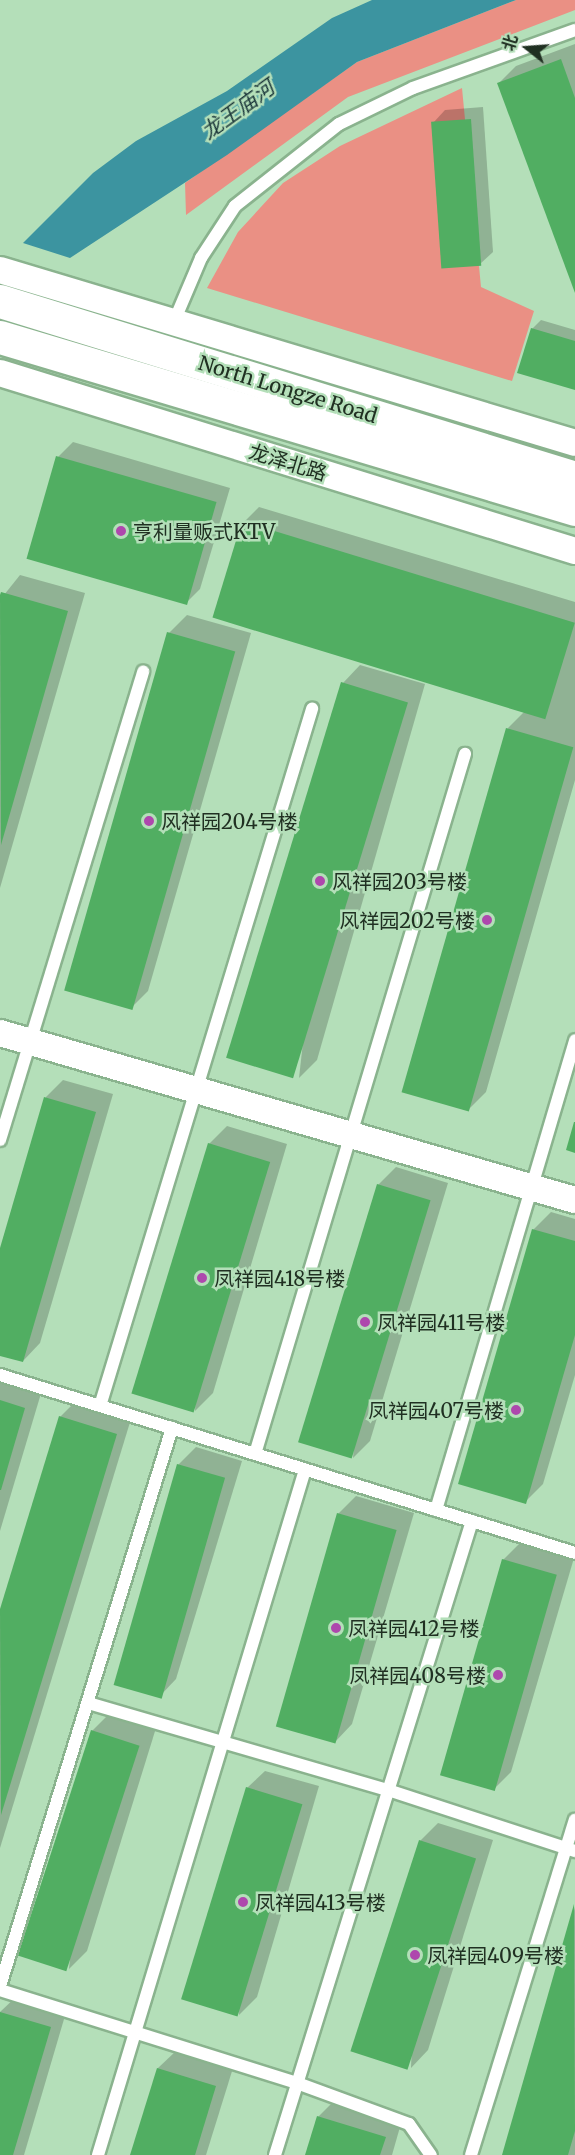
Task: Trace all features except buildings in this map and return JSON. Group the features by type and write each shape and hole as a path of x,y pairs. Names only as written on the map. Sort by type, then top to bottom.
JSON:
{"main road":[{"name":"North Longze Road","path":"0,301 575,478"},
{"name":"North Longze Road","path":"0,338 575,508"}],"street":[{"path":"0,270 173,324 575,443"},
{"name":"龙泽北路","path":"0,373 575,551"},
{"path":"0,1033 575,1200"}],"lane":[{"path":"173,324 201,258 235,206 339,124 413,88 575,30"},
{"path":"0,1140 143,671"},
{"path":"100,1406 198,1090 312,709"},
{"path":"255,1454 465,754"},
{"path":"436,1510 575,1040"},
{"path":"0,1375 575,1553"},
{"path":"172,1428 0,1988 135,2034 297,2083 409,2124 431,2155"},
{"path":"98,2155 305,1470"},
{"path":"275,2155 472,1521"},
{"path":"88,1703 222,1744 388,1790 571,1850"},
{"path":"471,2155 571,1850 575,1820"}],"shaded area":[{"path":"516,0 575,0 575,10 348,97 186,215 185,183 357,62"},
{"path":"462,88 481,287 534,311 512,381 207,288 238,232 283,183 340,146"}],"water":[{"name":"龙王庙河","path":"372,0 516,0 357,62 227,155 70,258 23,243 93,173 136,141 227,91 332,18"}],"place":[{"name":"亨利量贩式KTV","path":"121,531"},
{"name":"风祥园204号楼","path":"149,821"},
{"name":"风祥园203号楼","path":"320,881"},
{"name":"风祥园202号楼","path":"487,920"},
{"name":"凤祥园418号楼","path":"202,1278"},
{"name":"凤祥园411号楼","path":"365,1322"},
{"name":"凤祥园407号楼","path":"516,1410"},
{"name":"凤祥园412号楼","path":"336,1628"},
{"name":"凤祥园408号楼","path":"498,1675"},
{"name":"凤祥园413号楼","path":"243,1902"},
{"name":"凤祥园409号楼","path":"415,1955"}]}
